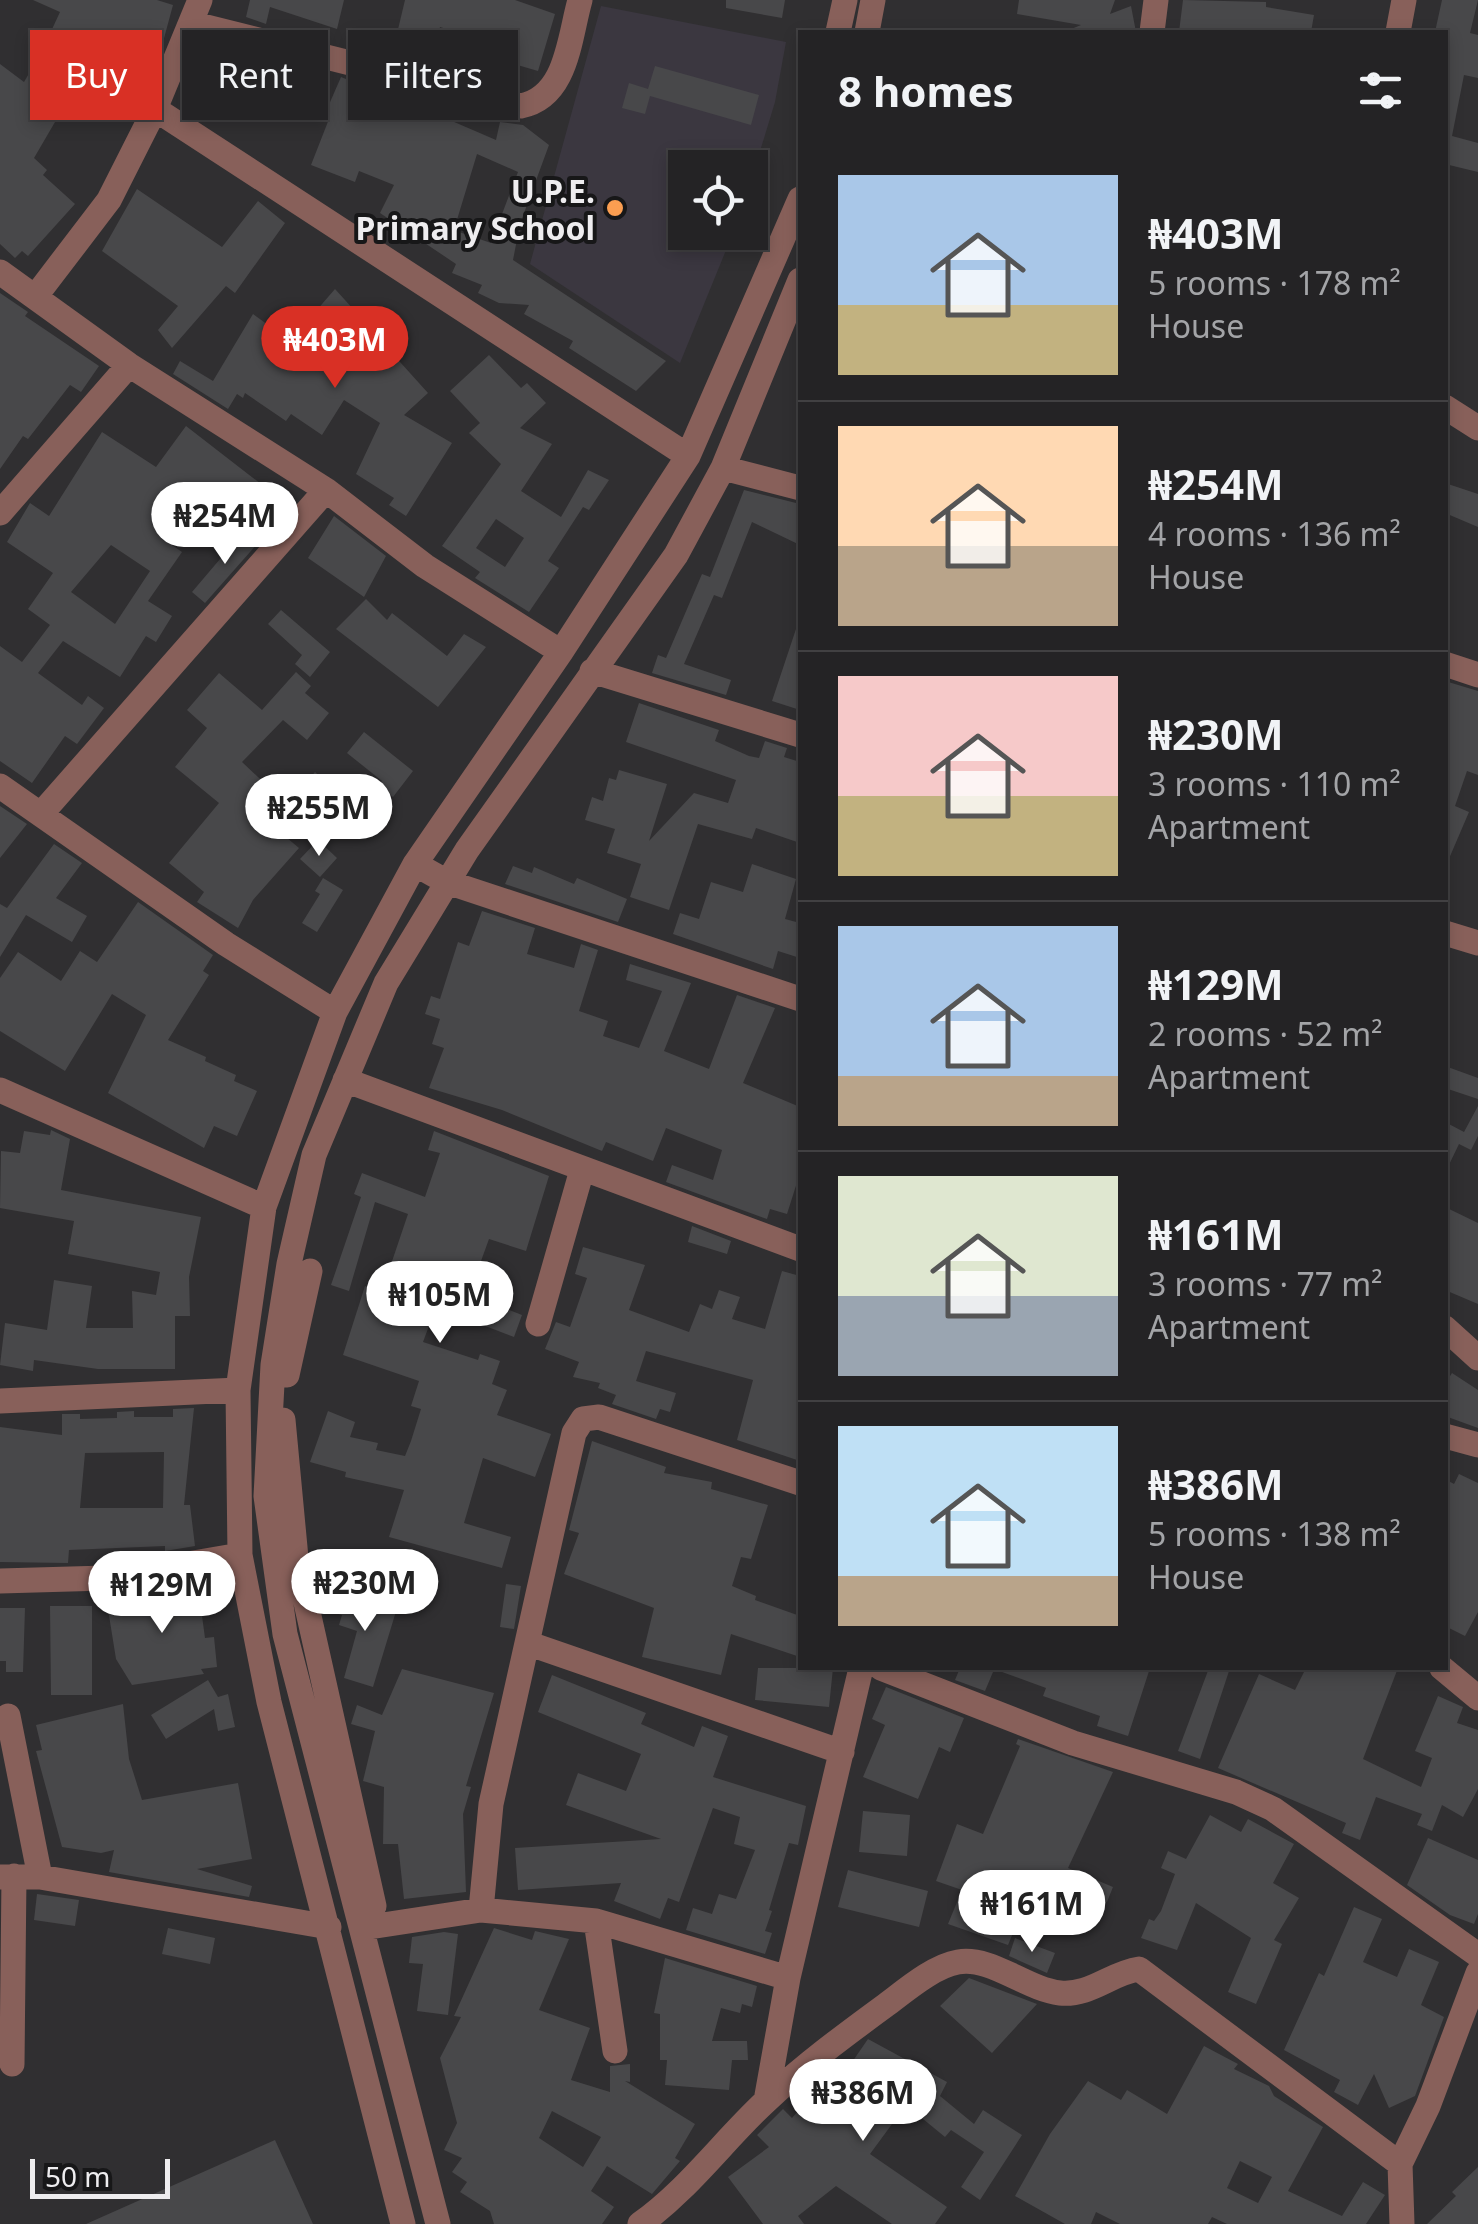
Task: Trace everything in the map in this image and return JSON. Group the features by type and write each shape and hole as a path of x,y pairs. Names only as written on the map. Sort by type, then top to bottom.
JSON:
{"street":[{"path":"162,92 196,11 521,106 542,102 555,88 580,0"},
{"path":"838,30 845,0"},
{"path":"867,30 873,0"},
{"path":"1152,30 1156,0"},
{"path":"1398,30 1404,0"},
{"path":"162,114 688,456"},
{"path":"35,297 109,200 149,120"},
{"path":"403,2224 269,1702 240,1555 238,1390 264,1207 336,1012 414,864 562,652 688,456 798,203"},
{"path":"0,272 129,365 326,490 425,566 562,652"},
{"path":"371,1927 285,1634 266,1496 273,1365 289,1264 314,1155 386,983 448,882 676,555 723,468 798,285"},
{"path":"0,514 129,365"},
{"path":"1448,409 1478,428"},
{"path":"723,468 798,487"},
{"path":"40,814 326,490"},
{"path":"1448,665 1478,675"},
{"path":"592,671 798,734"},
{"path":"0,786 226,944 336,1012"},
{"path":"414,864 448,882 798,998"},
{"path":"1448,935 1478,944"},
{"path":"345,1080 798,1248"},
{"path":"0,1090 264,1207"},
{"path":"538,1324 582,1170"},
{"path":"310,1271 284,1386 283,1423 296,1558 371,1927 438,2224"},
{"path":"1448,1331 1478,1358"},
{"path":"0,1401 238,1390"},
{"path":"482,1910 490,1804 574,1434 583,1419 599,1417 798,1482"},
{"path":"1448,1437 1478,1446"},
{"path":"0,1581 106,1578 240,1555"},
{"path":"527,1644 842,1752"},
{"path":"766,2101 788,1978 862,1670"},
{"path":"886,1670 1074,1743 1236,1792 1273,1809 1478,1955"},
{"path":"1444,1670 1478,1698"},
{"path":"8,1716 18,1877 12,2064"},
{"path":"18,1877 329,1927"},
{"path":"371,1927 482,1910 596,1920 788,1978"},
{"path":"596,1920 615,2051"},
{"path":"640,2224 662,2208 766,2101 856,2027 952,1962 969,1960 1030,1986 1062,1993 1089,1990 1125,1971 1140,1970 1400,2164"},
{"path":"1402,2224 1400,2164 1428,2106 1478,1973"}],"shaded area":[{"name":"U.P.E. Primary School","path":"601,6 786,42 775,102 760,150 668,150 668,250 726,250 680,363 530,264"}],"building":[{"path":"33,0 157,0 173,5 163,42 162,30 52,30 60,12"},
{"path":"250,0 344,0 337,29 270,7 266,24 246,17"},
{"path":"405,0 515,0 555,14 538,71 518,65 518,30 440,27 398,30"},
{"path":"726,0 785,0 782,18 726,8"},
{"path":"1019,0 1115,0 1110,14 1131,6 1136,30 1069,30 1081,25 1017,14"},
{"path":"1183,0 1266,2 1266,7 1314,15 1311,30 1179,30"},
{"path":"1442,0 1478,0 1470,33 1478,35 1478,78 1464,75 1452,136 1478,143 1478,172 1448,165 1448,30 1435,30"},
{"path":"0,64 24,82 30,72 30,120 55,122 34,158 47,170 43,175 75,204 28,256 22,251 15,258 0,244"},
{"path":"655,66 759,95 751,125 650,96 645,114 622,108 629,83 648,89"},
{"path":"341,77 348,80 348,120 450,120 496,140 500,122 523,125 549,145 520,224 513,260 666,361 636,391 569,348 573,341 524,314 529,305 499,303 478,293 482,285 452,273 456,264 380,213 394,185 359,171 355,182 311,165 329,119 328,107","holes":["477,154 518,172 491,243 459,232 462,227 456,223"]},
{"path":"137,189 222,247 258,201 285,223 235,293 226,286 172,348 158,330 178,306 102,251"},
{"path":"335,289 364,321 397,344 391,352 428,393 404,415 452,443 406,516 389,505 394,498 356,474 380,423 344,400 322,435 291,414 286,421 245,393 243,398 237,394 228,409 173,374 180,361 213,381 253,314 290,341"},
{"path":"0,293 28,312 25,316 99,366 81,392 70,385 28,439 23,436 0,469"},
{"path":"489,355 521,388 527,383 546,403 520,428 552,444 521,491 561,517 588,470 609,480 589,510 583,507 548,561 559,568 529,612 475,578 480,572 442,546 501,464 469,433 480,423 450,391","holes":["496,519 524,538 505,567 476,548"]},
{"path":"186,426 270,491 249,519 208,488 169,543 182,552 148,601 172,616 156,642 146,636 120,677 63,641 38,673 82,705 88,696 104,708 77,744 65,736 32,783 0,761 0,646 22,662 50,625 28,609 53,573 7,542 30,503 49,516 102,432 156,467","holes":["111,545 150,571 115,624 71,592"]},
{"path":"1448,484 1478,494 1478,527 1448,514"},
{"path":"744,490 798,504 798,544 752,522 722,598 714,595 684,664 731,680 726,695 652,673 658,655 666,658 702,574 710,577"},
{"path":"334,516 386,556 364,597 308,558"},
{"path":"243,532 258,543 205,603 192,592"},
{"path":"366,599 387,620 392,613 447,656 464,634 486,647 438,707 336,629"},
{"path":"281,610 330,652 310,677 295,664 302,655 268,624"},
{"path":"797,626 798,626 798,709 772,701"},
{"path":"296,672 311,686 305,693 329,713 307,740 283,720 242,762 274,792 255,811 299,848 253,900 238,928 197,902 204,892 169,863 219,803 175,767 207,728 187,710 219,673 262,710"},
{"path":"1448,682 1478,691 1478,775 1467,771 1455,806 1469,812 1448,861"},
{"path":"639,703 719,730 715,741 749,756 759,758 765,741 787,748 784,757 798,761 798,842 756,828 752,839 698,824 669,910 630,897 641,864 607,853 615,829 585,820 592,797 603,801 609,778 616,780 619,770 667,784 649,841 694,793 728,803 736,780 626,742"},
{"path":"364,732 413,771 393,797 378,785 382,781 347,753"},
{"path":"315,772 356,808 338,829 297,793"},
{"path":"0,806 27,824 0,858"},
{"path":"318,840 337,858 320,877 300,859"},
{"path":"54,844 82,863 56,898 87,916 72,942 26,915 0,957 0,904 7,908"},
{"path":"752,864 796,879 785,919 798,922 798,957 778,951 773,969 673,934 680,913 699,919 711,882 743,892"},
{"path":"513,866 532,873 534,867 574,884 577,878 627,899 618,922 505,884"},
{"path":"323,878 343,890 317,932 302,923 320,894 315,891"},
{"path":"138,902 213,955 203,971 209,975 168,1040 206,1057 205,1061 236,1075 234,1081 257,1091 237,1136 214,1126 204,1148 108,1093 146,1015 112,994 65,1071 0,1031 0,978 18,952 61,981 80,951 97,962"},
{"path":"482,911 535,928 527,954 574,968 581,944 598,950 579,1011 608,1021 603,1036 639,1048 662,991 626,980 630,964 691,983 664,1051 709,1069 737,995 775,1008 743,1083 798,1106 798,1179 787,1214 770,1209 767,1219 666,1182 672,1165 713,1180 722,1150 666,1128 653,1161 606,1142 602,1151 502,1110 429,1088 444,1048 432,1044 440,1019 425,1014 431,996 440,999 458,942 469,946"},
{"path":"1448,1067 1478,1078 1478,1099 1448,1089"},
{"path":"1478,1106 1478,1136 1471,1150 1459,1144 1448,1167 1448,1124 1464,1132"},
{"path":"51,1130 70,1139 61,1190 201,1217 189,1277 190,1316 175,1316 175,1369 98,1369 34,1360 33,1371 0,1365 5,1323 47,1330 54,1280 92,1286 86,1328 133,1328 132,1291 156,1295 160,1272 68,1254 74,1221 0,1208 1,1151 20,1153 24,1131 50,1135"},
{"path":"434,1131 549,1176 526,1251 489,1239 469,1294 522,1315 514,1337 436,1307 423,1342 478,1360 480,1354 500,1361 492,1384 507,1390 497,1415 551,1434 535,1477 483,1458 464,1523 511,1537 502,1568 389,1537 404,1490 345,1477 346,1472 310,1462 328,1411 355,1422 350,1437 378,1443 376,1450 405,1456 411,1441 421,1409 411,1406 419,1381 343,1355 365,1286 382,1291 408,1214 375,1202 349,1291 331,1285 361,1197 354,1194 362,1173 425,1197 440,1153 428,1150"},
{"path":"1448,1208 1478,1223 1478,1304 1448,1291"},
{"path":"692,1226 731,1241 727,1254 688,1242"},
{"path":"583,1247 645,1265 629,1310 689,1332 700,1304 712,1309 719,1290 740,1297 732,1319 765,1329 782,1271 798,1275 798,1460 737,1440 753,1380 646,1351 636,1381 676,1393 670,1412 660,1409 656,1419 612,1404 616,1395 598,1388 600,1383 573,1377 579,1362 545,1349 556,1322 570,1327 587,1278 575,1274"},
{"path":"1452,1373 1478,1390 1478,1428 1448,1417 1448,1379"},
{"path":"194,1408 184,1505 190,1505 195,1546 165,1551 165,1546 69,1550 68,1563 0,1562 0,1427 62,1435 62,1414 80,1414 80,1419 117,1418 117,1412 134,1411 134,1417 173,1417 173,1409","holes":["164,1452 163,1508 80,1508 85,1453"]},
{"path":"592,1441 666,1467 664,1473 712,1482 711,1489 768,1505 751,1559 741,1557 732,1586 756,1596 755,1600 798,1615 798,1656 731,1634 721,1675 642,1657 654,1608 564,1574 579,1533 569,1530"},
{"path":"1459,1474 1478,1483 1478,1612 1465,1636 1448,1628 1448,1481 1454,1484"},
{"path":"197,1579 205,1638 214,1637 217,1667 201,1669 204,1674 132,1685 116,1659 107,1603 158,1602 156,1586"},
{"path":"506,1584 521,1586 514,1629 500,1627"},
{"path":"338,1590 397,1608 373,1687 344,1678 357,1631 339,1625 342,1615 332,1612"},
{"path":"50,1606 92,1606 92,1695 51,1695"},
{"path":"0,1608 25,1608 23,1672 6,1672 6,1661 0,1661"},
{"path":"758,1668 833,1670 829,1707 755,1700"},
{"path":"402,1669 494,1693 466,1786 471,1787 463,1814 466,1892 404,1899 398,1844 383,1844 384,1787 363,1781 375,1731 351,1724 357,1705 382,1715"},
{"path":"959,1670 993,1672 985,1691 955,1680"},
{"path":"996,1670 1149,1670 1128,1736 1097,1726 1100,1716 1043,1696 1046,1688"},
{"path":"1208,1670 1229,1670 1200,1759 1178,1751"},
{"path":"1305,1670 1397,1670 1363,1759 1421,1787 1432,1758 1415,1751 1438,1696 1463,1707 1457,1723 1478,1730 1478,1789 1463,1817 1442,1805 1432,1831 1417,1825 1422,1814 1376,1797 1360,1840 1342,1833 1346,1823 1218,1768 1259,1674 1295,1690"},
{"path":"552,1675 646,1713 641,1724 694,1747 702,1726 728,1736 713,1777 806,1806 798,1845 789,1843 769,1910 772,1911 765,1931 772,1933 765,1954 686,1930 693,1908 712,1914 719,1894 736,1899 755,1850 734,1844 740,1817 713,1808 679,1902 668,1898 660,1919 614,1901 621,1883 518,1890 515,1848 661,1839 566,1805 578,1773 626,1791 641,1754 538,1712"},
{"path":"208,1680 218,1697 228,1694 235,1727 218,1731 214,1709 166,1739 151,1715"},
{"path":"886,1687 964,1718 950,1752 939,1747 918,1799 863,1777 885,1725 872,1719"},
{"path":"123,1704 129,1759 142,1800 238,1783 252,1859 197,1869 252,1886 249,1897 109,1872 114,1850 101,1853 62,1847 36,1751 42,1750 36,1725"},
{"path":"1018,1739 1113,1772 1068,1868 1113,1887 1107,1902 1066,1885 1055,1913 1026,1902 1008,1945 948,1924 962,1890 936,1881 957,1824 983,1834 1020,1746 1016,1744"},
{"path":"863,1811 910,1815 907,1856 859,1852"},
{"path":"1210,1815 1241,1832 1248,1819 1294,1844 1273,1883 1299,1898 1274,1940 1282,1944 1256,2004 1228,1992 1251,1938 1196,1903 1177,1950 1141,1938 1149,1919 1154,1921 1161,1911 1175,1874 1161,1868 1168,1851 1186,1859"},
{"path":"1428,1838 1478,1860 1478,1914 1474,1924 1450,1915 1407,1885"},
{"path":"848,1870 928,1891 919,1927 838,1907"},
{"path":"37,1894 79,1900 75,1926 34,1920"},
{"path":"1354,1907 1382,1919 1363,1962 1397,1977 1409,1949 1439,1962 1421,2005 1444,2017 1415,2096 1389,2108 1374,2074 1358,2105 1334,2092 1340,2080 1284,2050 1319,1973 1324,1976"},
{"path":"168,1928 215,1938 210,1964 162,1954"},
{"path":"494,1928 532,1940 535,1931 569,1939 539,2010 590,2028 571,2080 610,2092 610,2066 630,2064 630,2082 625,2081 695,2124 675,2158 680,2161 652,2194 607,2166 591,2191 614,2207 602,2224 494,2224 490,2211 460,2192 467,2182 452,2172 462,2158 444,2150 457,2123 440,2058 461,2017 454,2016","holes":["552,2111 601,2137 583,2167 539,2138"]},
{"path":"458,1934 448,2015 417,2011 423,1964 409,1963 412,1937"},
{"path":"1015,1938 1055,1953 1047,1973 1009,1956"},
{"path":"665,1958 757,1986 752,2007 742,2004 740,2013 721,2008 712,2041 747,2041 748,2060 732,2060 729,2090 665,2085 667,2060 660,2060 660,2014 654,2013"},
{"path":"969,1978 1037,2004 992,2053 940,2006"},
{"path":"868,2039 947,2082 940,2096 974,2124 983,2110 1022,2135 980,2200 961,2187 984,2152 951,2130 945,2137 906,2105 870,2154 947,2207 935,2224 892,2224 836,2186 798,2216 804,2224 763,2224 728,2177 769,2147 757,2135 783,2109 792,2118 829,2076 839,2081"},
{"path":"1204,2046 1238,2064 1234,2069 1269,2086 1274,2096 1323,2127 1288,2191 1342,2216 1363,2182 1385,2195 1366,2224 1227,2224 1212,2217 1208,2224 1120,2224 1096,2212 1091,2224 1065,2224 1015,2196 1050,2134 1088,2081 1121,2100 1127,2090 1167,2114","holes":["1240,2161 1272,2177 1258,2203 1227,2188"]},
{"path":"275,2140 313,2224 86,2224"},
{"path":"1478,2167 1478,2224 1427,2224 1456,2196 1452,2192"}],"place":[{"name":"U.P.E. Primary School","path":"615,208"}]}
